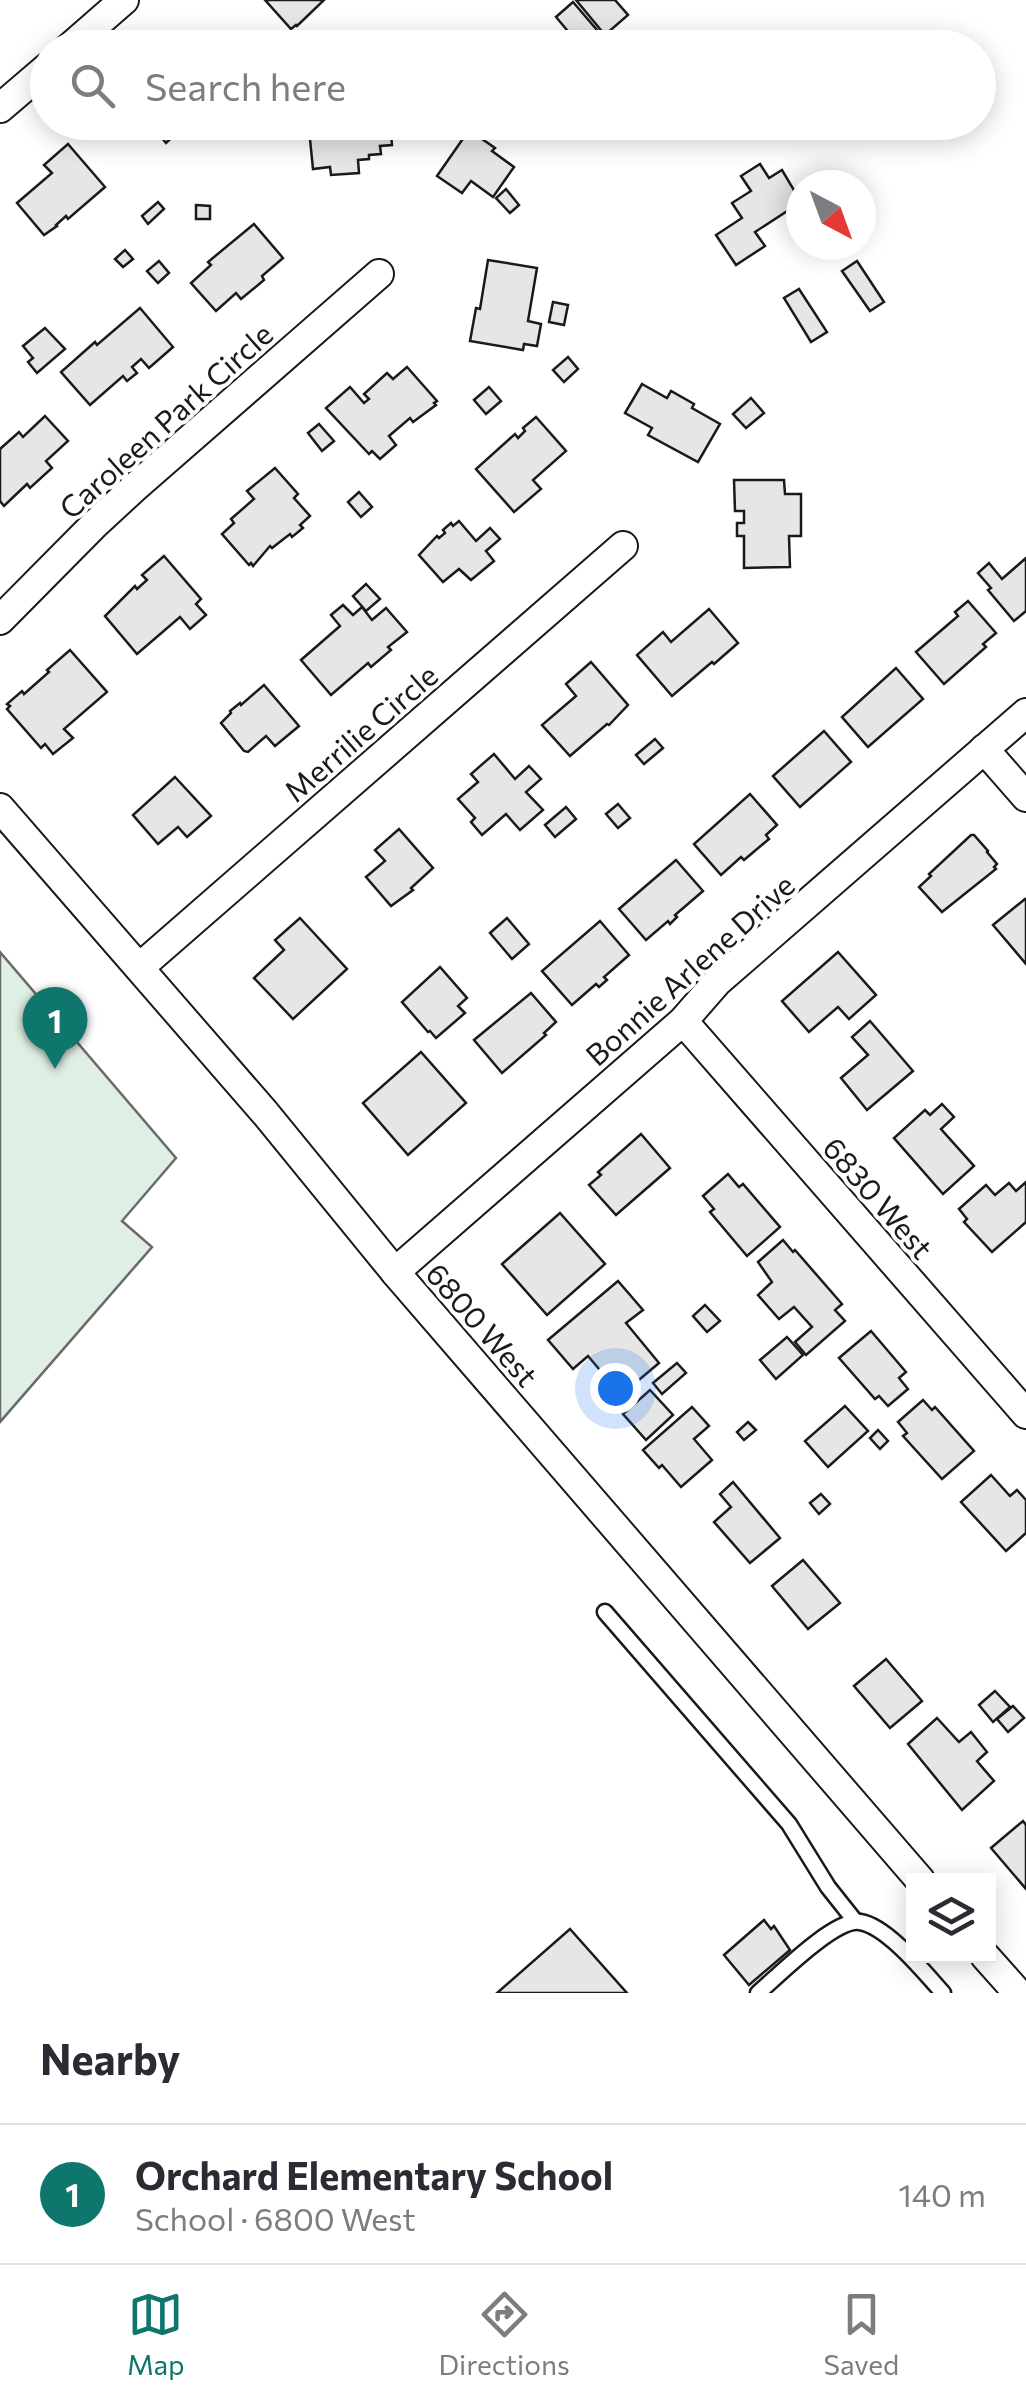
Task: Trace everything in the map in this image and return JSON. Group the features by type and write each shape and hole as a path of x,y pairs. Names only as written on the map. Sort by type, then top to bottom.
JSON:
{"street":[{"path":"90,30 124,0"},
{"path":"0,108 30,82"},
{"name":"Caroleen Park Circle","path":"0,620 94,524 379,274"},
{"name":"Merrilie Circle","path":"140,967 623,546"},
{"name":"Bonnie Arlene Drive","path":"395,1272 683,1021 717,982 1026,713"},
{"path":"984,750 1026,798"},
{"name":"6800 West","path":"0,808 914,1873"},
{"name":"6830 West","path":"683,1021 1026,1414"},
{"path":"991,1963 1018,1993"}],"lane":[{"path":"605,1612 789,1824 855,1921"},
{"path":"758,1993 832,1931 855,1921 888,1937 943,1993"}],"green space":[{"path":"0,952 176,1158 122,1221 152,1247 0,1422"}],"building":[{"path":"265,0 324,0 291,29"},
{"path":"576,0 615,0 628,15 611,30 601,30"},
{"path":"573,2 597,30 567,30 556,17"},
{"path":"310,140 392,140 392,145 380,146 381,154 358,160 359,173 331,175 330,167 313,169"},
{"path":"462,140 483,140 514,167 493,197 471,181 462,193 437,176"},
{"path":"68,144 105,187 44,235 17,203 52,173 44,165"},
{"path":"760,164 769,178 782,170 786,177 786,212 755,232 765,246 736,265 716,235 742,218 732,203 751,191 741,176"},
{"path":"506,189 519,205 510,213 496,198"},
{"path":"158,202 164,209 148,224 142,216"},
{"path":"196,205 210,206 210,219 196,219"},
{"path":"254,224 283,258 241,299 236,293 216,311 191,283 211,265 208,262"},
{"path":"125,250 133,259 123,267 115,259"},
{"path":"488,260 537,268 528,321 541,324 537,346 524,344 523,350 470,341"},
{"path":"159,261 169,273 158,283 147,271"},
{"path":"857,261 884,302 870,311 842,271"},
{"path":"799,289 827,332 811,342 784,298"},
{"path":"553,302 568,305 564,325 549,322"},
{"path":"140,308 173,347 149,368 141,359 132,367 137,373 127,381 123,376 90,405 61,372"},
{"path":"45,328 65,349 37,373 28,362 33,358 23,346"},
{"path":"568,357 578,369 564,382 553,370"},
{"path":"407,367 437,401 436,405 413,422 410,418 389,436 396,445 380,459 372,451 369,454 326,408 350,387 364,403 369,399 364,394 387,373 393,379"},
{"path":"642,384 667,398 671,391 720,424 698,462 648,435 652,428 625,413"},
{"path":"489,387 501,401 486,414 474,400"},
{"path":"751,398 764,413 746,428 733,414"},
{"path":"45,416 68,441 46,461 52,468 4,506 0,501 0,449 19,432 23,437"},
{"path":"536,417 566,451 533,480 541,489 514,512 476,469 515,434 518,438"},
{"path":"319,424 334,441 322,451 308,433"},
{"path":"275,468 298,494 294,498 310,516 300,525 303,528 270,546 253,566 222,534 234,523 231,519 254,499 247,491"},
{"path":"734,480 784,480 785,494 801,494 801,536 789,536 790,567 744,568 744,536 737,536 737,523 744,523 744,511 735,511"},
{"path":"359,492 372,507 361,517 348,502"},
{"path":"459,521 476,541 490,528 500,539 486,551 494,561 471,580 459,569 443,582 419,555 451,523 453,526"},
{"path":"164,556 201,599 196,604 206,615 190,629 180,617 137,654 105,616 135,586 137,589 147,580 142,575"},
{"path":"1026,558 1026,611 1014,621 978,573 989,563 1002,579"},
{"path":"366,584 380,599 366,611 353,596"},
{"path":"968,601 996,633 944,684 916,652 958,616 955,612"},
{"path":"343,605 353,615 362,607 372,620 386,608 407,632 371,667 368,663 331,695 301,660 340,626 331,615"},
{"path":"709,609 738,643 672,696 637,655 663,632 671,642"},
{"path":"70,650 107,692 64,729 73,738 53,754 45,744 41,748 7,709 7,704 22,691 24,694"},
{"path":"591,662 628,705 570,756 542,725 576,696 566,684"},
{"path":"896,668 923,699 868,747 842,717"},
{"path":"264,685 299,726 275,746 266,736 248,752 244,751 221,723 230,711"},
{"path":"824,731 851,762 800,807 773,776"},
{"path":"655,739 663,748 644,764 636,755"},
{"path":"494,754 515,779 529,766 541,779 526,792 543,810 520,830 506,814 482,835 471,822 475,818 458,799 478,782 471,774"},
{"path":"175,777 211,816 187,837 178,827 158,844 133,815"},
{"path":"750,794 777,825 766,835 769,839 721,875 694,844"},
{"path":"618,804 630,818 618,828 606,814"},
{"path":"566,807 576,819 555,837 545,825"},
{"path":"399,829 433,868 391,906 366,877 385,861 375,850"},
{"path":"971,835 988,851 996,869 942,912 919,887"},
{"path":"676,860 703,891 670,924 668,921 646,940 619,909"},
{"path":"1026,900 1026,964 993,925"},
{"path":"300,918 347,969 293,1019 254,978 284,950 275,940"},
{"path":"507,918 529,944 512,959 490,933"},
{"path":"600,921 629,955 604,977 607,980 599,987 596,984 572,1005 542,971"},
{"path":"838,952 876,995 849,1019 838,1007 809,1032 782,1001"},
{"path":"440,967 467,998 458,1006 465,1013 436,1038 402,1002"},
{"path":"531,993 556,1022 502,1073 474,1040"},
{"path":"870,1021 913,1071 867,1110 841,1078 868,1055 852,1037"},
{"path":"421,1052 466,1103 408,1155 363,1103"},
{"path":"942,1104 954,1117 941,1129 974,1166 943,1194 894,1138 925,1110 930,1115"},
{"path":"641,1134 670,1168 616,1215 589,1185"},
{"path":"728,1174 739,1187 743,1184 780,1227 747,1256 710,1212 714,1209 703,1196"},
{"path":"1026,1182 1026,1222 992,1252 964,1222 967,1219 959,1209 986,1185 995,1195 1009,1183 1016,1191"},
{"path":"560,1213 605,1264 547,1315 502,1264"},
{"path":"783,1240 842,1304 835,1310 845,1321 806,1355 795,1342 812,1327 794,1307 779,1319 758,1295 772,1282 758,1262"},
{"path":"618,1281 643,1310 626,1323 659,1363 621,1395 588,1356 573,1369 548,1340"},
{"path":"705,1305 720,1321 707,1332 693,1316"},
{"path":"871,1331 906,1372 899,1378 908,1389 888,1406 879,1396 875,1399 839,1358"},
{"path":"787,1337 803,1355 776,1379 760,1360"},
{"path":"677,1363 686,1373 662,1394 653,1383"},
{"path":"650,1390 673,1415 646,1440 623,1414"},
{"path":"923,1400 932,1410 935,1407 974,1451 942,1479 903,1436 907,1433 898,1422"},
{"path":"845,1406 868,1431 828,1467 805,1441"},
{"path":"692,1407 709,1426 694,1439 712,1460 681,1487 643,1450"},
{"path":"748,1422 756,1430 744,1440 737,1432"},
{"path":"878,1430 888,1441 880,1449 870,1438"},
{"path":"991,1475 1010,1496 1017,1490 1026,1500 1026,1533 1006,1551 961,1502"},
{"path":"733,1482 780,1538 750,1563 714,1522 731,1507 720,1494"},
{"path":"821,1494 830,1504 819,1514 810,1503"},
{"path":"803,1560 840,1603 808,1629 772,1586"},
{"path":"886,1659 922,1701 890,1728 854,1686"},
{"path":"995,1691 1010,1707 993,1722 979,1705"},
{"path":"1013,1706 1024,1718 1008,1732 997,1719"},
{"path":"937,1718 959,1742 971,1732 987,1752 977,1761 994,1781 962,1810 908,1744"},
{"path":"1023,1821 1026,1825 1026,1889 991,1848"},
{"path":"764,1920 771,1929 774,1926 790,1950 749,1985 724,1955"},
{"path":"570,1929 627,1993 497,1993"}],"place":[{"name":"Orchard Elementary School","path":"55,1069"}]}
